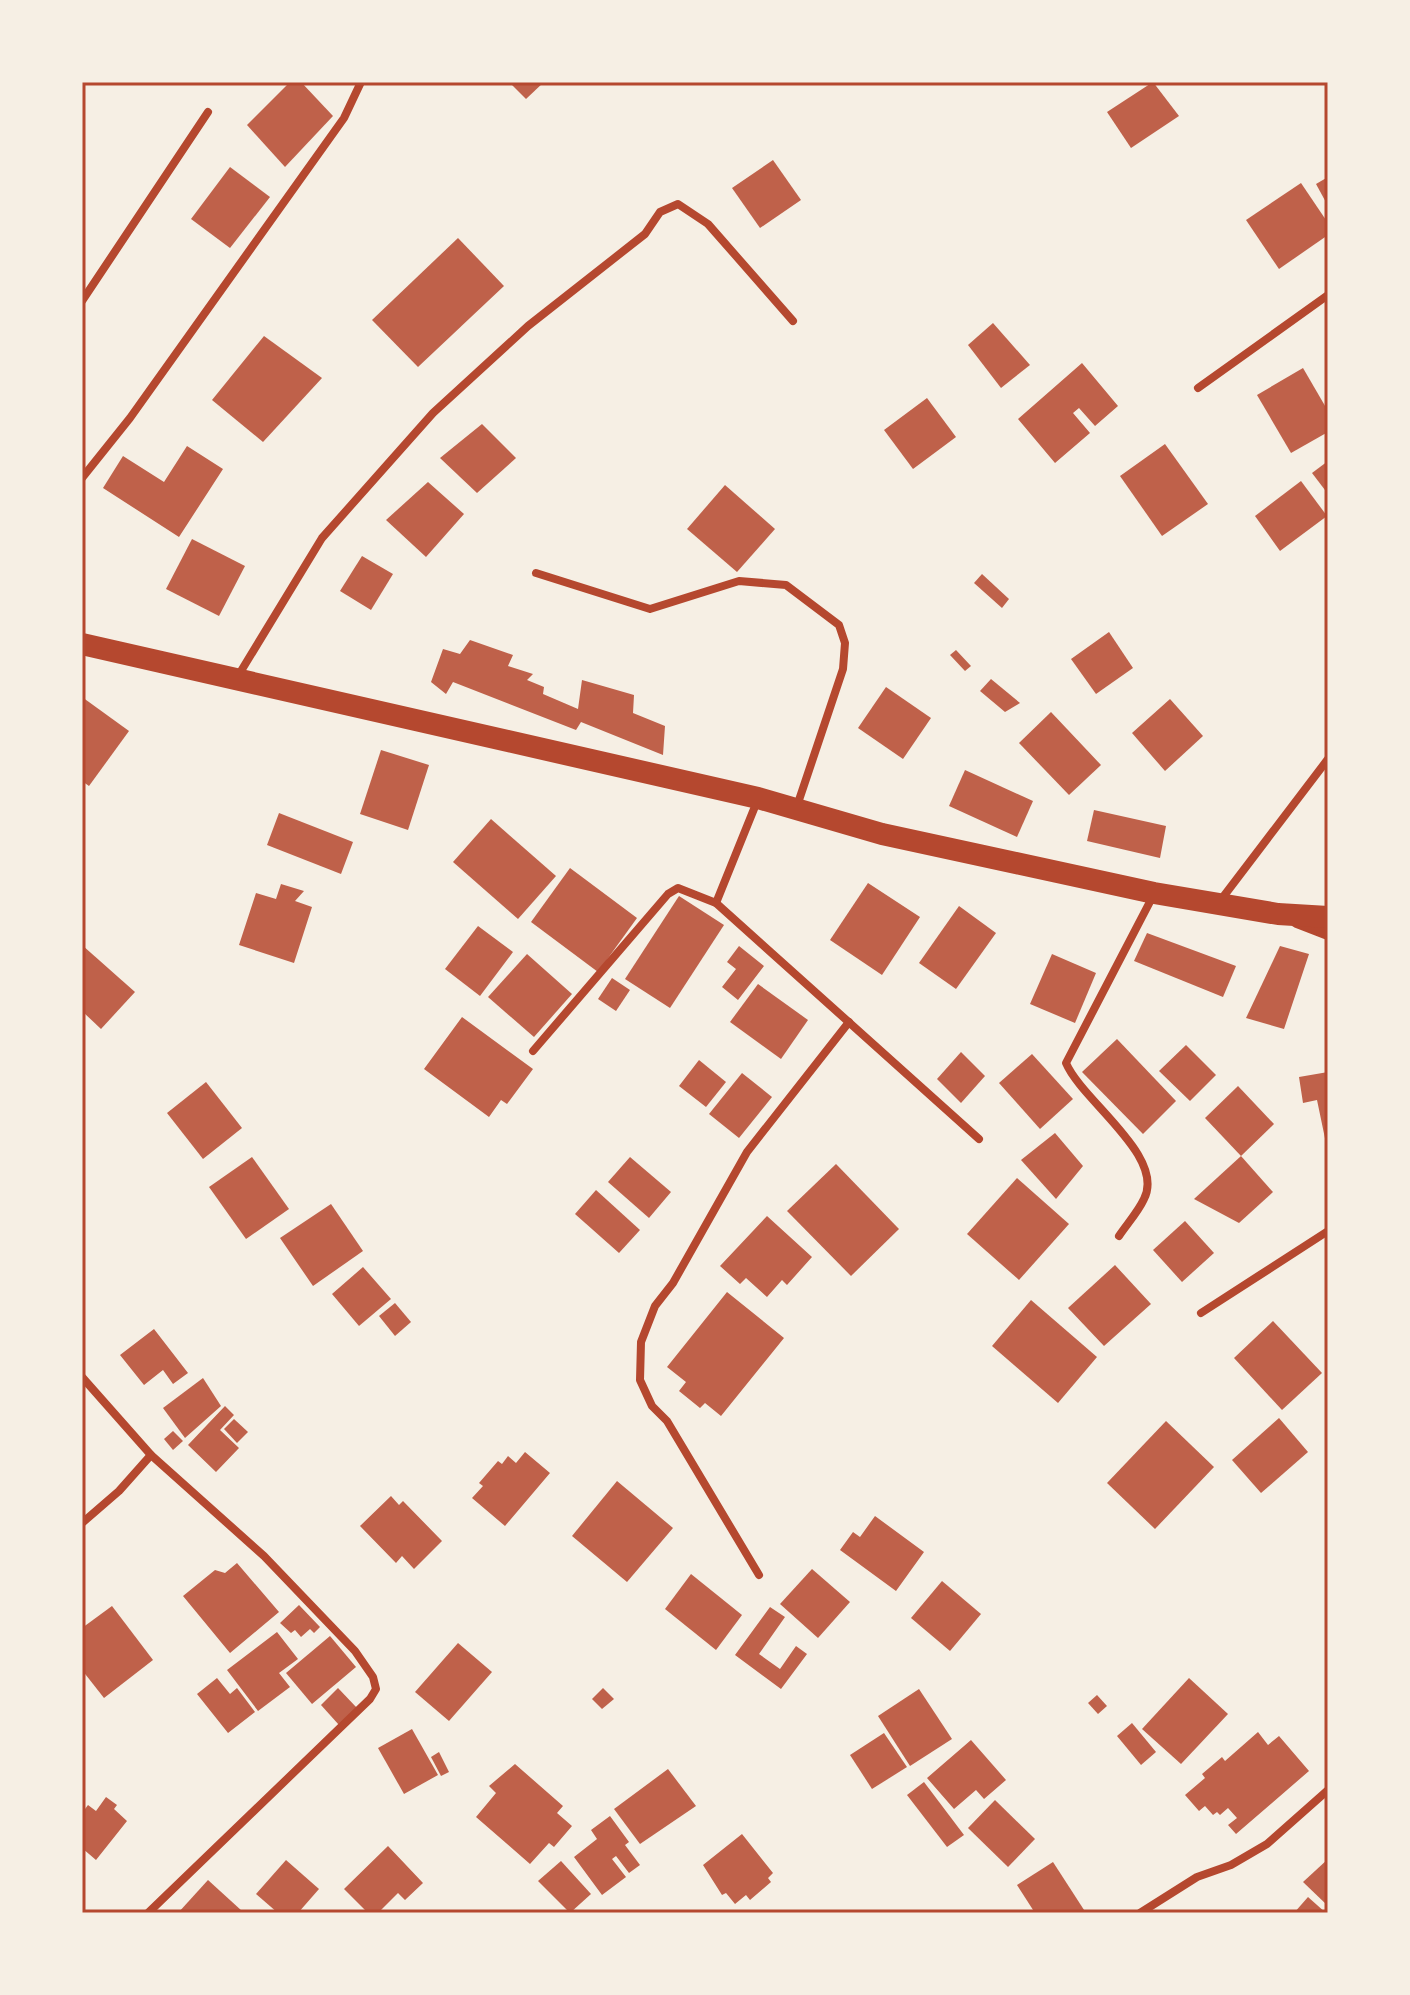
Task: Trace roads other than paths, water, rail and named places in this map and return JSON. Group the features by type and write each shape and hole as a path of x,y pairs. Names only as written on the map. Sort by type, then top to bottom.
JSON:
{"highway":[{"path":"82,644 238,677 758,798 882,834 1154,893 1278,914 1328,917"}],"street":[{"path":"82,478 130,418 344,118 361,82"},
{"path":"82,301 208,112"},
{"path":"238,677 322,538 433,413 528,326 645,234 660,212 678,204 708,224 793,321"},
{"path":"1198,388 1328,295"},
{"path":"536,573 650,609 739,581 786,585 839,625 845,643 843,669 796,809"},
{"path":"1217,904 1328,759"},
{"path":"716,903 758,798"},
{"path":"533,1051 668,894 678,888 716,903 979,1139"},
{"path":"1119,1236 1146,1197 1143,1158 1073,1079 1066,1063 1154,893"},
{"path":"1278,914 1328,933"},
{"path":"759,1575 667,1421 652,1406 640,1380 641,1342 655,1306 673,1283 747,1152 849,1022"},
{"path":"1201,1313 1328,1231"},
{"path":"82,1377 151,1455 286,1578 355,1651 373,1677 376,1689 370,1699 148,1913"},
{"path":"82,1523 119,1491 151,1455"},
{"path":"1140,1913 1197,1877 1231,1865 1267,1844 1328,1790"}]}
